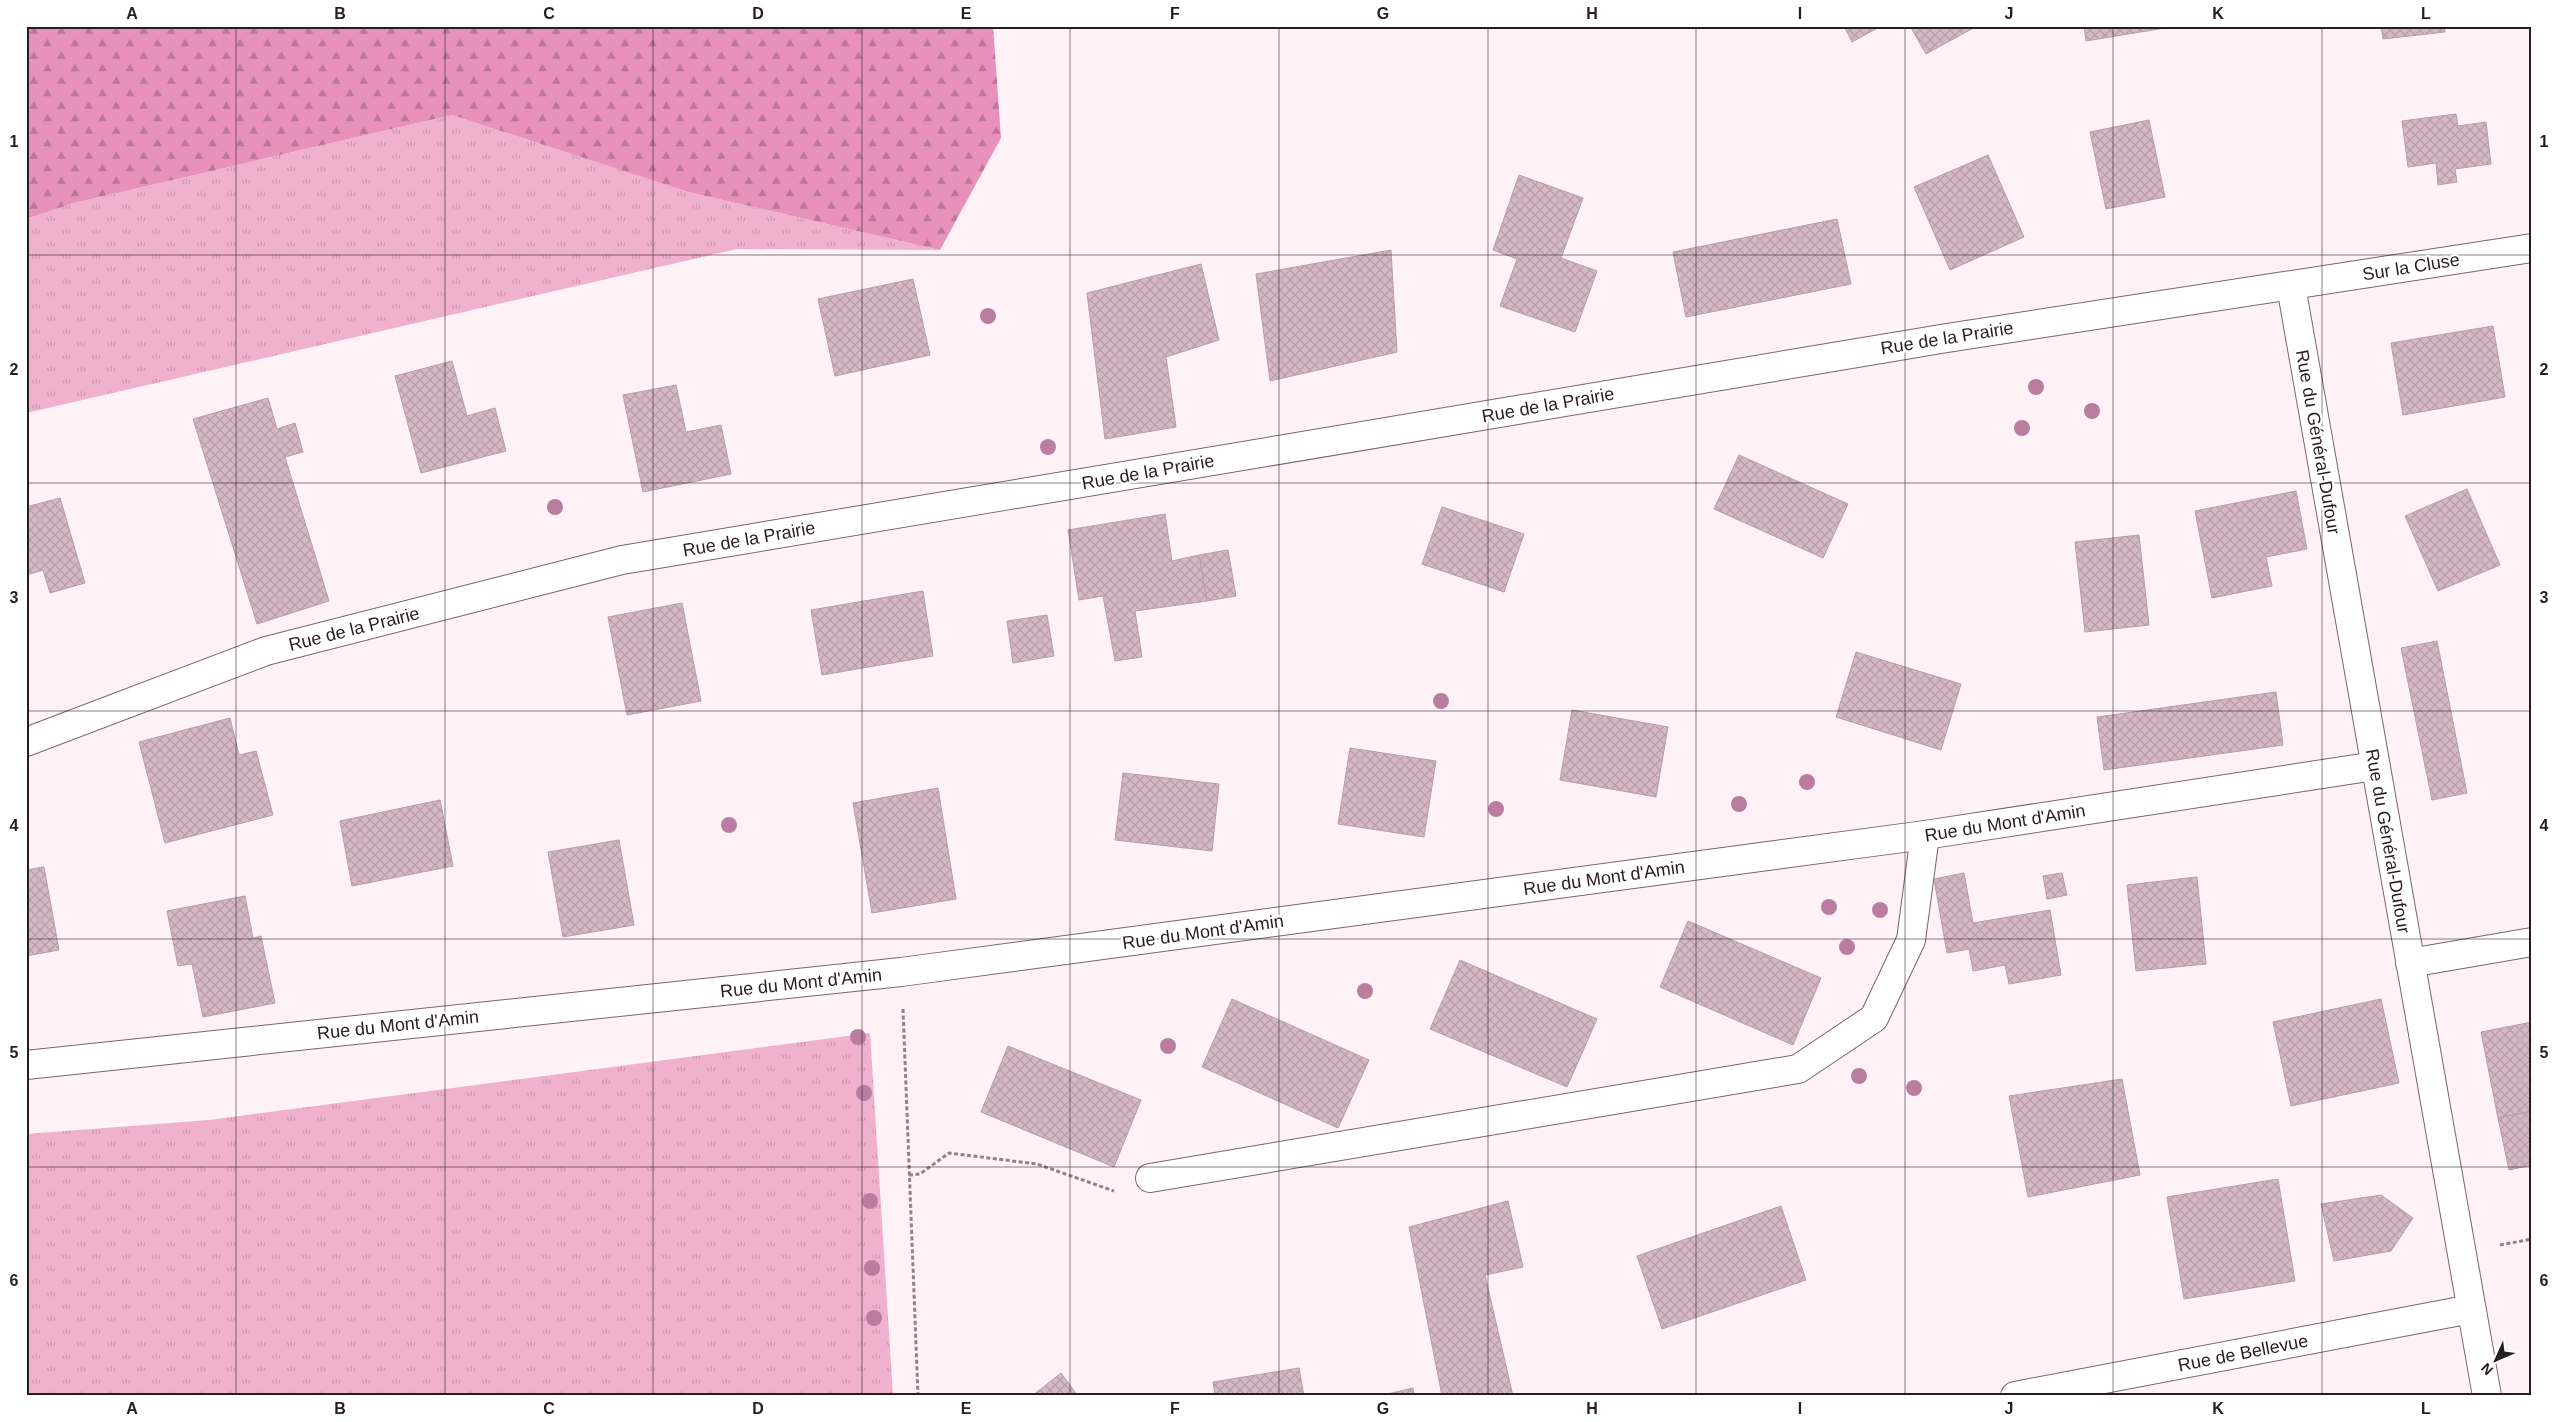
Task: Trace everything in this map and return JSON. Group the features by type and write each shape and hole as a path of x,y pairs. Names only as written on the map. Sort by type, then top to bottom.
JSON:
{"street":[{"name":"Sur la Cluse","path":"2290,286 2532,248"},
{"name":"Rue de la Prairie","path":"26,742 266,651 622,560 1946,338 2290,286"},
{"name":"Rue du Général-Dufour","path":"2290,286 2487,1396"},
{"name":"Rue du Mont d'Amin","path":"26,1065 901,972 1925,835 2375,766"},
{"path":"1150,1178 1798,1069 1874,1018 1911,940 1925,835"},
{"path":"2410,963 2532,942"},
{"name":"Rue de Bellevue","path":"2015,1396 2471,1309"}],"path":[{"path":"903,1005 918,1396"},
{"path":"910,1175 920,1174 950,1153 1037,1164 1113,1191 1150,1178"},
{"path":"2495,1246 2532,1239"}],"green space":[{"path":"26,26 993,26 1001,138 940,250 688,192 452,115 74,203 26,219"},
{"path":"452,115 688,192 940,250 737,249 26,413 26,219 74,203"},
{"path":"870,1033 893,1396 26,1396 26,1134 209,1120"}],"building":[{"path":"1844,26 1881,26 1852,42"},
{"path":"1910,26 1977,26 1926,54"},
{"path":"2084,26 2177,26 2086,41"},
{"path":"2381,26 2444,26 2445,32 2383,39"},
{"path":"2456,114 2458,126 2486,122 2491,164 2455,169 2457,182 2438,185 2436,163 2408,167 2402,121"},
{"path":"2149,120 2165,197 2106,209 2090,132"},
{"path":"1988,155 2024,237 1950,270 1914,187"},
{"path":"1519,175 1583,198 1561,258 1597,271 1575,332 1500,306 1517,259 1493,250"},
{"path":"1837,219 1851,284 1686,317 1673,252"},
{"path":"1391,250 1397,352 1270,381 1256,274"},
{"path":"1201,264 1219,340 1166,357 1176,427 1105,439 1087,293"},
{"path":"913,279 930,355 835,376 818,299"},
{"path":"2493,326 2505,397 2403,415 2391,343"},
{"path":"452,361 467,416 495,408 506,451 421,473 395,376"},
{"path":"676,385 686,432 721,425 731,474 643,492 623,395"},
{"path":"268,398 277,429 295,423 303,452 285,457 329,601 257,624 193,419"},
{"path":"1739,455 1848,504 1823,558 1714,509"},
{"path":"2467,489 2500,565 2438,591 2405,516"},
{"path":"2296,491 2307,549 2266,557 2272,586 2212,598 2195,511"},
{"path":"60,498 85,583 50,593 43,570 26,575 26,507"},
{"path":"1442,507 1524,534 1504,592 1422,564"},
{"path":"1165,514 1172,561 1199,555 1207,601 1135,611 1142,657 1115,661 1103,596 1079,600 1068,530"},
{"path":"2139,535 2149,625 2085,632 2075,542"},
{"path":"1228,550 1236,596 1207,601 1199,555"},
{"path":"923,591 933,656 822,675 811,610"},
{"path":"682,603 701,701 627,715 608,617"},
{"path":"1047,615 1054,656 1013,663 1007,621"},
{"path":"2437,641 2467,793 2432,800 2401,648"},
{"path":"1856,652 1961,684 1941,750 1836,717"},
{"path":"2276,692 2283,745 2104,770 2097,717"},
{"path":"1572,710 1668,727 1656,797 1560,780"},
{"path":"230,718 239,755 256,751 273,815 165,843 139,742"},
{"path":"1350,748 1436,761 1424,837 1338,824"},
{"path":"1123,773 1219,784 1212,851 1115,840"},
{"path":"938,788 956,899 872,913 853,803"},
{"path":"440,800 453,866 352,886 340,821"},
{"path":"619,840 634,925 563,937 548,852"},
{"path":"44,867 59,950 26,956 26,870"},
{"path":"1964,873 1973,923 2050,910 2061,975 2009,984 2005,965 1973,971 1969,949 1947,953 1934,879"},
{"path":"2062,873 2067,895 2047,899 2043,876"},
{"path":"2197,877 2206,964 2136,971 2127,885"},
{"path":"245,896 253,938 261,936 275,1003 203,1017 192,964 178,966 167,911"},
{"path":"1688,921 1821,978 1793,1045 1660,987"},
{"path":"1460,960 1597,1019 1567,1087 1430,1029"},
{"path":"1232,999 1369,1060 1338,1128 1202,1067"},
{"path":"2381,999 2399,1083 2291,1106 2273,1022"},
{"path":"2532,1022 2532,1111 2498,1118 2481,1032"},
{"path":"1008,1046 1141,1100 1114,1167 981,1112"},
{"path":"2122,1079 2140,1175 2028,1197 2009,1096"},
{"path":"2532,1111 2532,1165 2509,1170 2498,1118"},
{"path":"2278,1179 2295,1281 2184,1299 2167,1197"},
{"path":"2381,1195 2413,1218 2391,1251 2334,1261 2321,1204"},
{"path":"1508,1201 1523,1267 1485,1275 1513,1396 1442,1396 1409,1227"},
{"path":"1781,1206 1806,1280 1662,1329 1637,1256"},
{"path":"1299,1368 1304,1396 1215,1396 1213,1382"},
{"path":"1061,1373 1078,1396 1032,1396"},
{"path":"1413,1388 1414,1396 1379,1396"}]}
